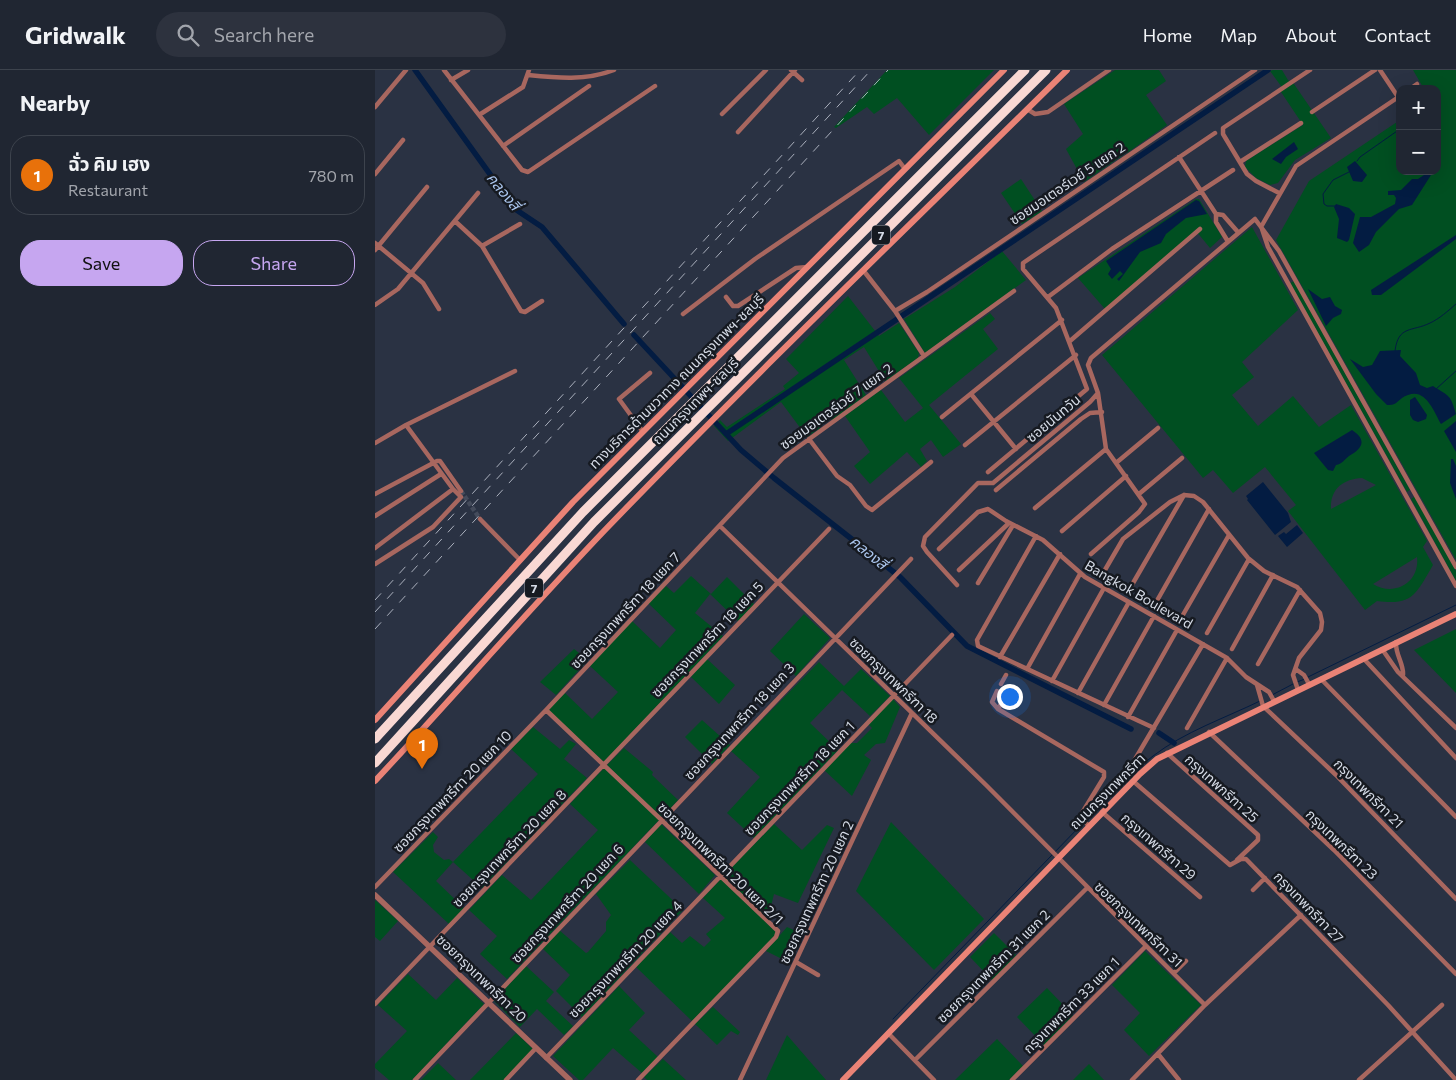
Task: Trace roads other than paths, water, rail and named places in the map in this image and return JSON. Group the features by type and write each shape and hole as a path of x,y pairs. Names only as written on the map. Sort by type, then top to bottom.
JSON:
{"highway":[{"name":"ถนนกรุงเทพฯ-ชลบุรี","path":"375,739 583,512 1025,70"},
{"name":"ถนนกรุงเทพฯ-ชลบุรี","path":"375,763 594,522 1046,70"}],"main road":[{"name":"ทางบริการด้านขวาทาง ถนนกรุงเทพฯ-ชลบุรี","path":"375,720 520,560 643,432 1004,70"},
{"path":"375,781 598,538 705,427 862,269 1067,70"},
{"name":"ถนนกรุงเทพกรีฑา","path":"843,1080 1086,823 1102,812 1148,766 1167,753 1262,704 1309,682 1321,679 1456,614"}],"street":[{"path":"375,107 406,70"},
{"path":"444,70 522,170 528,172 655,86"},
{"path":"451,80 468,70"},
{"path":"479,115 519,89 528,72 559,78 587,77 614,70"},
{"path":"722,114 766,70"},
{"path":"1027,109 1035,114 1048,112 1109,70"},
{"path":"1279,193 1251,178 1223,134 1223,128 1310,70"},
{"path":"1312,112 1375,70"},
{"path":"1380,70 1396,92"},
{"path":"738,132 793,71 801,80"},
{"name":"ซอยมอเตอร์เวย์ 5 แยก 2","path":"895,312 1252,71"},
{"path":"503,146 589,86"},
{"path":"1396,98 1301,161 1288,177 1261,227 1267,246 1456,586"},
{"path":"1240,162 1301,123"},
{"path":"988,472 1085,392 1087,386 1062,320 1048,297 1023,269 1023,263 1215,133"},
{"path":"375,174 403,140"},
{"path":"1179,157 1216,214 1216,222 1227,240"},
{"path":"683,314 755,259 877,176 899,162 905,169"},
{"path":"1048,297 1112,249 1233,170"},
{"path":"427,187 376,246 412,272 428,289 439,309"},
{"path":"375,305 390,296 456,222 478,193"},
{"path":"1216,214 1223,215 1237,231"},
{"name":"ซอยนันทวัน","path":"957,585 923,546 925,537 978,483 993,482 1098,393 1088,366 1091,358 1252,219 1257,221 1261,227"},
{"path":"456,222 482,246 521,311 525,312 542,301"},
{"path":"482,246 520,224"},
{"path":"1261,227 1272,239 1456,567"},
{"path":"1070,341 1200,229"},
{"path":"726,296 733,306 738,306 796,268 807,267"},
{"path":"1281,270 1288,267"},
{"path":"862,269 904,324 924,356"},
{"name":"ซอยมอเตอร์เวย์ 7 แยก 2","path":"720,526 775,466 809,439 1014,291"},
{"path":"942,418 1062,320"},
{"path":"965,445 1076,355"},
{"path":"375,443 406,425 515,371"},
{"path":"643,432 619,399 650,373"},
{"path":"1091,554 1143,509 1144,501 1106,450 1098,393"},
{"path":"971,394 1016,449"},
{"path":"996,490 1081,419 1090,413 1102,412"},
{"path":"375,564 442,520 461,497 441,474 406,425"},
{"path":"1116,463 1158,428"},
{"path":"809,439 837,476 850,484 866,506 872,510 931,462"},
{"path":"1035,508 1106,450"},
{"path":"1139,494 1182,458"},
{"path":"375,494 433,462 440,461 461,491"},
{"path":"375,516 441,474"},
{"path":"1062,531 1126,476"},
{"path":"375,548 453,489"},
{"path":"1407,497 1414,492"},
{"path":"1129,590 1184,494"},
{"path":"1102,575 1123,539 1170,502 1184,494 1198,499 1249,559 1273,576 1287,581 1300,590 1320,613 1323,622 1321,630 1299,658 1294,679 1297,688"},
{"name":"Bangkok Boulevard","path":"939,549 983,509 992,511 1011,524 1036,536 1080,574 1227,658 1257,685 1269,692 1273,699"},
{"path":"1154,606 1209,510"},
{"path":"480,518 520,560"},
{"path":"959,570 1011,524"},
{"path":"978,583 1011,524"},
{"name":"ซอยกรุงเทพกรีฑา 18","path":"720,526 1055,855"},
{"name":"ซอยกรุงเทพกรีฑา 18 แยก 7","path":"546,710 720,526"},
{"name":"ซอยกรุงเทพกรีฑา 18 แยก 5","path":"603,765 829,529"},
{"path":"1180,620 1229,535"},
{"path":"1036,536 977,640 980,648 1153,728"},
{"path":"1000,657 1059,554"},
{"name":"ซอยกรุงเทพกรีฑา 18 แยก 3","path":"661,820 911,559"},
{"path":"1207,633 1249,559"},
{"path":"1027,669 1080,574"},
{"path":"1232,649 1273,576"},
{"path":"1052,681 1104,588"},
{"path":"1258,664 1300,590"},
{"path":"1078,693 1129,602"},
{"path":"1104,705 1154,616"},
{"path":"1128,717 1177,630"},
{"name":"ซอยกรุงเทพกรีฑา 18 แยก 1","path":"721,876 952,635"},
{"path":"1396,642 1395,650 1404,670 1403,676"},
{"path":"1135,760 1203,644"},
{"path":"1382,649 1403,676 1456,728"},
{"path":"1187,728 1227,658"},
{"path":"1364,659 1456,758"},
{"path":"1297,670 1304,674 1309,682"},
{"path":"1001,684 1005,675"},
{"path":"1321,679 1456,816"},
{"path":"1257,685 1262,704"},
{"path":"998,709 1009,690"},
{"path":"997,691 992,701 998,709 1105,772 1104,777 1084,809 1086,823"},
{"name":"กรุงเทพกรีฑา 21","path":"1262,704 1336,775 1456,899"},
{"name":"ซอยกรุงเทพกรีฑา 20 แยก 2/1","path":"546,710 778,931 778,934 638,1080"},
{"name":"ซอยกรุงเทพกรีฑา 20 แยก 10","path":"375,887 546,710"},
{"name":"ซอยกรุงเทพกรีฑา 20 แยก 2","path":"741,1080 912,713"},
{"name":"กรุงเทพกรีฑา 23","path":"1209,732 1333,850 1456,974"},
{"name":"กรุงเทพกรีฑา 25","path":"1167,753 1258,835 1258,840 1236,862"},
{"name":"ซอยกรุงเทพกรีฑา 20 แยก 8","path":"375,1004 603,765"},
{"name":"กรุงเทพกรีฑา 27","path":"1133,781 1230,865 1245,859 1414,1033 1455,1080"},
{"name":"กรุงเทพกรีฑา 29","path":"1102,812 1200,897"},
{"name":"ซอยกรุงเทพกรีฑา 20 แยก 6","path":"415,1080 661,820"},
{"name":"ซอยกรุงเทพกรีฑา 31","path":"1055,855 1205,1005"},
{"name":"ซอยกรุงเทพกรีฑา 20 แยก 4","path":"546,1058 721,876"},
{"path":"1253,890 1265,878"},
{"name":"ซอยกรุงเทพกรีฑา 31 แยก 2","path":"915,1060 1087,888"},
{"name":"ซอยกรุงเทพกรีฑา 20","path":"375,895 431,946 570,1080"},
{"path":"1132,1080 1205,1005 1301,915"},
{"name":"กรุงเทพกรีฑา 33 แยก 1","path":"1012,1080 1146,946"},
{"path":"1174,973 1187,961"},
{"path":"796,962 818,975"},
{"path":"1359,1080 1414,1033 1442,1005"},
{"path":"888,1033 934,1080"},
{"path":"506,1080 536,1048"},
{"path":"1158,1054 1179,1080"}],"water":[{"path":"1294,142 1298,149 1286,157 1281,164 1272,159"},
{"path":"1355,161 1367,175 1362,182 1353,181 1347,167"},
{"path":"1424,175 1431,175 1412,205 1399,209 1376,232 1369,245 1359,252 1353,243 1360,217 1371,217 1395,204 1396,198 1394,195 1388,195 1388,191 1401,190 1412,179 1418,179"},
{"path":"1196,200 1199,201 1207,214 1186,218 1166,234 1161,243 1140,252 1119,281 1117,279 1123,274 1120,271 1112,279 1108,274 1111,269 1106,261"},
{"path":"1336,204 1349,208 1355,214 1347,242 1337,238 1339,219 1334,207"},
{"path":"1456,235 1456,239 1381,295 1372,295 1371,290"},
{"path":"1308,289 1322,299 1330,297 1335,306 1342,310 1341,314 1333,318 1326,326"},
{"path":"1401,350 1400,356 1416,373 1420,385 1427,388 1433,386 1446,394 1451,399 1456,414 1441,424 1429,402 1420,395 1414,394 1405,396 1394,404 1387,405 1376,394 1350,359 1363,367 1372,365 1380,351"},
{"path":"1415,397 1427,415 1426,419 1418,422 1413,420 1410,415 1410,400"},
{"path":"1456,421 1456,452 1444,431"},
{"path":"1352,430 1360,437 1360,447 1336,465 1333,471 1328,470 1314,453"},
{"path":"1451,459 1453,459 1456,466 1456,499 1450,483"},
{"path":"1263,482 1288,513 1291,522 1275,535 1247,500 1246,496"},
{"path":"1297,525 1303,533 1287,547 1278,536 1284,532 1286,534"}],"waterway":[{"name":"คลองสี่","path":"415,70 515,209 542,227 624,324"},
{"path":"726,434 1268,70"},
{"path":"1357,161 1399,130"},
{"path":"1336,206 1324,204 1323,194 1333,180 1349,172"},
{"path":"1395,351 1399,337 1403,333 1433,321 1456,304"},
{"name":"คลองสี่","path":"634,335 741,450 900,577 967,646 1131,729"},
{"path":"1436,389 1456,371"},
{"path":"1308,677 1456,605"},
{"path":"1297,682 1305,679"},
{"path":"1272,695 1293,684"},
{"path":"1086,821 1144,763 1165,747 1260,701"},
{"name":"คลองสี่","path":"1159,733 1174,743"},
{"path":"893,1019 1083,823"}],"tunnel":[{"path":"461,491 480,519"}],"railway":[{"path":"375,600 860,70"},
{"path":"375,612 871,70"},
{"path":"375,629 888,70"}],"place":[{"name":"ฉั่ว คิม เฮง","path":"422,769"}]}
